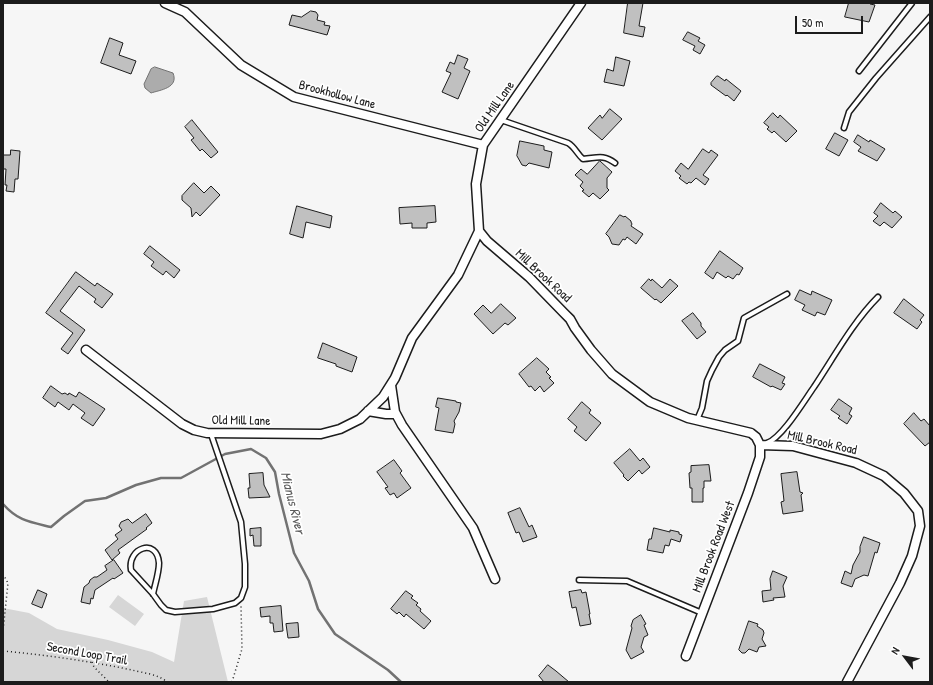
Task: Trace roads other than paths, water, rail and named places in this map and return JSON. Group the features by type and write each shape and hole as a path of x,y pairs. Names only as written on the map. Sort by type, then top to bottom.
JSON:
{"street":[{"name":"Brookhollow Lane","path":"165,3 185,12 241,65 294,97 483,145"},
{"name":"Old Mill Lane","path":"86,350 182,424 194,430 211,434 322,434 340,429 360,419 383,397 391,385 412,338 458,275 479,231 476,184 483,145 581,3"},
{"name":"Mill Brook Road","path":"479,231 487,241 529,277 564,313 591,350 612,374 650,402 697,421 751,433 756,437 760,445 792,446 856,463 884,476 904,493 918,511 920,526 912,556 900,583 847,682"},
{"path":"391,385 396,414 473,528 495,578"},
{"path":"368,411 396,414"},
{"name":"Mill Brook Road West","path":"686,656 748,493 760,457 760,445"}],"lane":[{"path":"859,71 912,3"},
{"path":"844,128 850,112 876,78 930,17"},
{"path":"501,120 568,143 583,159 597,156 609,159 615,163"},
{"path":"697,421 702,408 707,381 712,370 719,357 725,350 738,341 744,318 787,294"},
{"path":"760,445 776,438 796,413 846,339 878,297"},
{"path":"153,594 159,563 155,552 151,548 146,547 140,549 133,556 130,564 131,570 166,610 175,612 213,609 235,603 241,598 245,586 245,564 241,522 211,434"},
{"path":"579,580 627,581 702,613"}],"waterway":[{"name":"Mianus River","path":"3,504 14,514 25,520 51,527 85,501 106,498 136,485 161,478 181,478 225,454 251,449 266,458 275,472 294,553 309,581 318,609 335,634 388,670 401,682"}]}
